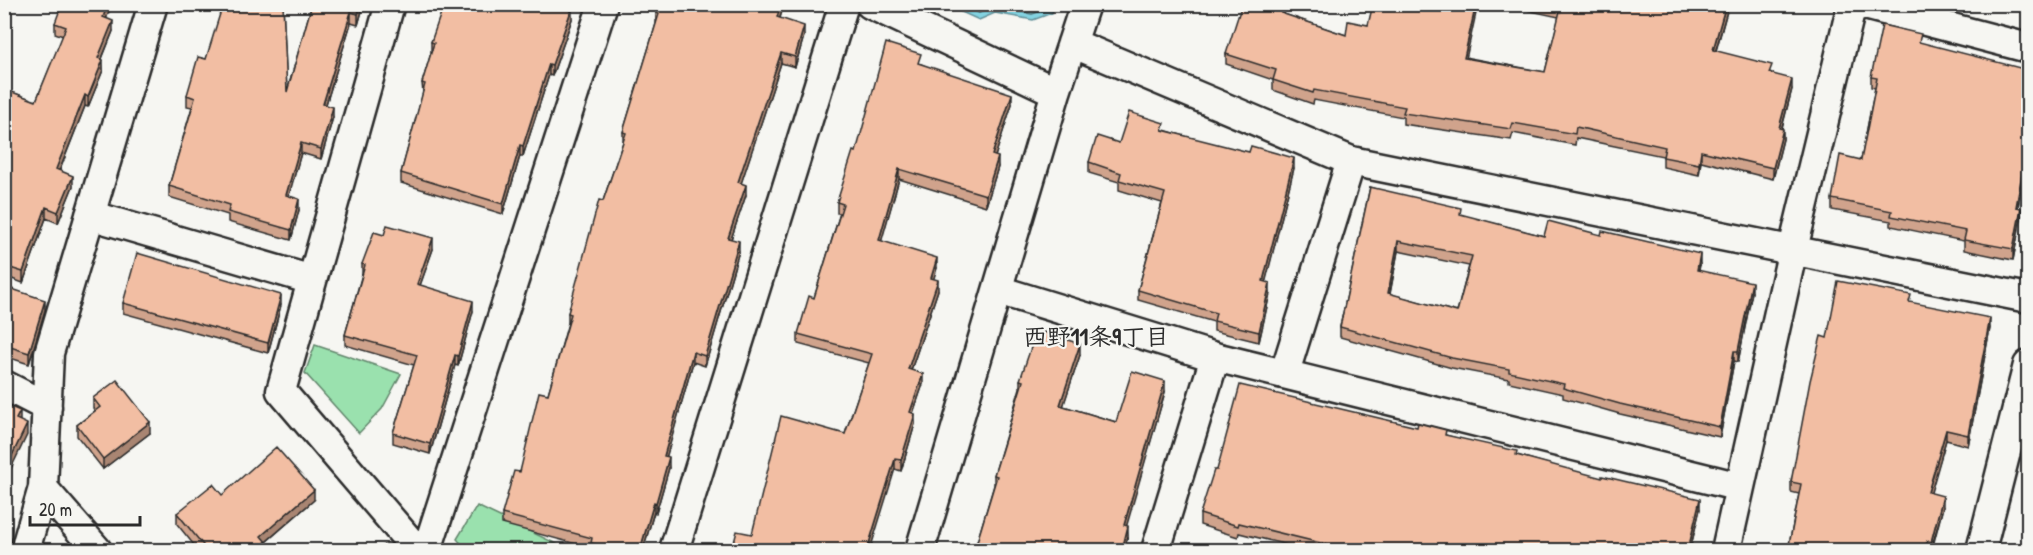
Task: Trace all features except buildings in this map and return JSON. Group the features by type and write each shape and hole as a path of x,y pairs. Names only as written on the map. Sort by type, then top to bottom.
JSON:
{"street":[{"path":"25,550 43,488 49,353 153,4"},
{"path":"390,4 281,391 417,550"},
{"path":"427,550 603,4"},
{"path":"674,550 844,4"},
{"path":"870,4 1056,92"},
{"path":"920,550 1056,92 1085,4"},
{"path":"1726,550 1793,249 1852,4"},
{"path":"1861,4 2028,48"},
{"path":"1072,43 1351,161 2028,298"},
{"path":"1285,372 1351,161"},
{"path":"90,215 312,280"},
{"path":"998,290 1215,357 1285,372 1740,488"},
{"path":"1156,550 1215,357"},
{"path":"1981,550 2028,365"},
{"path":"4,385 46,406"},
{"path":"43,488 97,550"}],"green space":[{"path":"315,345 401,374 382,409 359,433 305,373"},
{"path":"477,506 569,550 467,550 457,539"}],"water":[{"path":"946,5 1055,5 1052,13 1033,20 995,13 979,20"}],"district":[{"name":"西野11条9丁目","path":"1096,336"}]}
